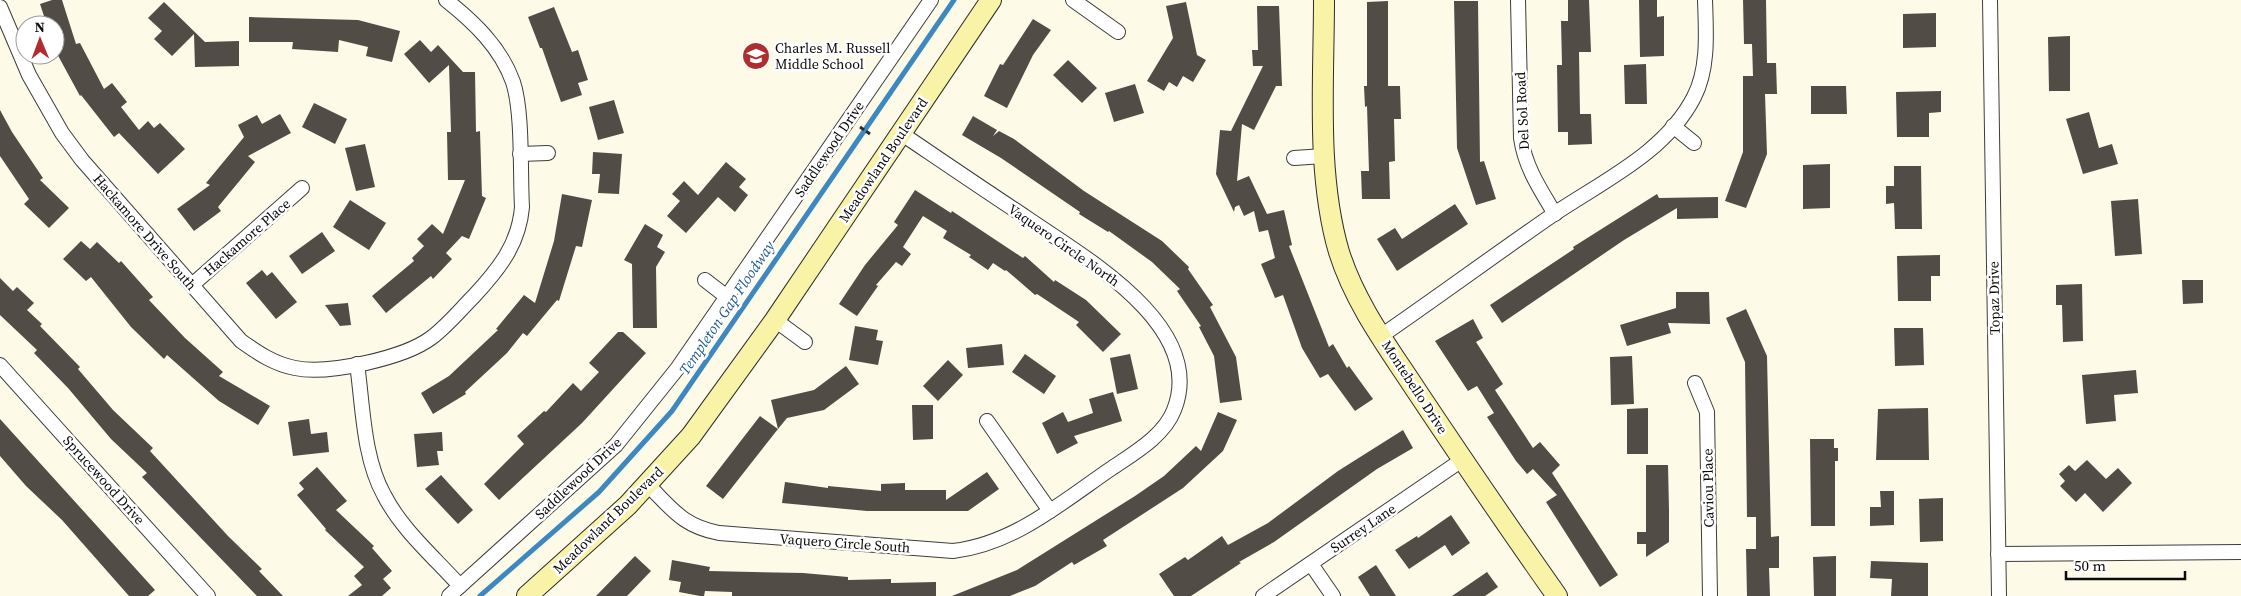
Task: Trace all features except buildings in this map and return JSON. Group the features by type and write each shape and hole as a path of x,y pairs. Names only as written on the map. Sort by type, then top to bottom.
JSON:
{"street":[{"name":"Hackamore Drive South","path":"0,7 29,76 62,134 82,160 241,340 259,355 297,368 317,369 390,358 411,350 430,339 446,326 493,275 514,242 521,222 517,101 513,82 505,65 482,32 446,0"},
{"name":"Saddlewood Drive","path":"450,596 616,445 677,369 930,0"},
{"name":"Meadowland Boulevard","path":"527,596 648,485 691,436 775,320 902,134 990,0"},
{"path":"1073,0 1118,32"},
{"name":"Montebello Drive","path":"1324,0 1324,156 1326,189 1339,252 1356,294 1381,336 1462,460 1557,596"},
{"name":"Del Sol Road","path":"1518,0 1521,138 1524,156 1529,170 1555,214"},
{"path":"1381,336 1640,157 1674,126 1685,113 1695,95 1701,74 1706,44 1705,0"},
{"name":"Topaz Drive","path":"1990,0 1999,596"},
{"path":"1674,126 1694,143"},
{"name":"Vaquero Circle North","path":"902,134 1106,272 1156,320 1176,358 1179,375 1179,394 1174,411 1165,425 1142,447 1075,493"},
{"path":"520,154 548,153"},
{"path":"1294,158 1324,156"},
{"name":"Hackamore Place","path":"192,285 302,188"},
{"path":"705,280 727,297"},
{"path":"775,320 805,342"},
{"path":"357,364 367,439 383,494 395,514 460,586"},
{"name":"Sprucewood Drive","path":"0,365 208,596"},
{"name":"Caviou Place","path":"1695,383 1707,412 1710,596"},
{"path":"987,420 1050,511"},
{"name":"Surrey Lane","path":"1262,596 1462,460"},
{"name":"Vaquero Circle South","path":"648,485 685,522 700,530 953,551 971,549 1008,536 1050,511 1075,493"},
{"path":"1998,554 2241,552"},
{"path":"1311,564 1333,596"}],"path":[{"path":"860,127 870,134"}],"waterway":[{"name":"Templeton Gap Floodway","path":"480,596 599,492 672,411 954,0"}],"place":[{"name":"Charles M. Russell Middle School","path":"756,56"}]}
